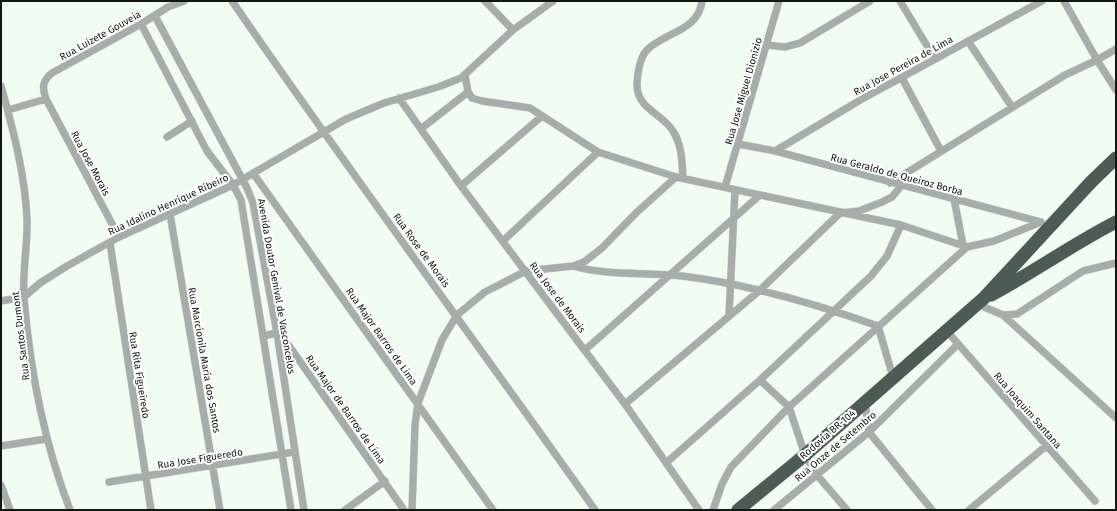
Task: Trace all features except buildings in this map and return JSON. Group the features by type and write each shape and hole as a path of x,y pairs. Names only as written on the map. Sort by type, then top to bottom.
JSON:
{"highway":[{"path":"980,301 1046,223 1102,169 1116,158"},
{"path":"980,301 1018,280 1092,234 1116,222"},
{"name":"Rodovia BR-104","path":"738,510 805,454 980,301"}],"street":[{"name":"Rua Luizete Gouveia","path":"46,99 43,86 48,76 155,16 168,7 184,1"},
{"name":"Rua Rose de Morais","path":"232,1 322,131 457,315 595,510"},
{"path":"485,1 513,30"},
{"name":"Rua Idalino Henrique Ribeiro","path":"24,297 40,283 119,237 233,184 322,131 366,109 448,84 465,75 513,30 553,1"},
{"path":"680,177 680,150 677,137 669,125 642,102 638,95 637,84 640,65 647,50 676,34 693,20 698,14 702,1"},
{"name":"Rua Jose Miguel Dionizio","path":"725,187 779,1"},
{"path":"767,45 785,47 800,43 870,1"},
{"path":"900,1 935,59"},
{"name":"Rua Jose Pereira de Lima","path":"775,151 843,109 1042,1"},
{"path":"1064,1 1097,60 1116,90"},
{"name":"Avenida Doutor Genival de Vasconcelos","path":"155,16 251,195 277,333 304,510"},
{"name":"Avenida Doutor Genival de Vasconcelos","path":"141,24 218,167 233,184 238,193 244,210 291,510"},
{"path":"968,41 1012,107"},
{"path":"890,183 1065,75 1116,49"},
{"path":"465,75 468,92 474,99 524,106 598,152 680,177 840,213 901,225 965,246 994,241 1046,223"},
{"path":"902,78 941,151"},
{"name":"Rua Santos Dumont","path":"1,86 19,157 27,217 28,239 24,297 40,412 46,439 70,510"},
{"path":"422,128 468,92"},
{"name":"Rua Jose de Morais","path":"399,98 422,128 461,186 504,240 625,404 699,510"},
{"path":"8,110 46,99"},
{"name":"Rua Jose Morais","path":"46,99 119,237"},
{"path":"461,186 542,116"},
{"path":"167,137 192,121"},
{"name":"Rua Geraldo de Queiroz Borba","path":"738,144 775,151 901,186 1046,223"},
{"path":"504,240 598,152"},
{"name":"Rua Major Barros de Lima","path":"254,172 494,510"},
{"path":"412,510 415,424 418,403 442,340 457,315 480,296 526,271 573,266 584,262 595,254 636,213 680,177"},
{"path":"625,404 759,291 840,213 859,211 882,202 892,197 901,186"},
{"path":"729,316 735,190"},
{"path":"585,350 760,195"},
{"path":"954,199 965,246"},
{"name":"Rua Marcionila Maria dos Santos","path":"170,214 220,510"},
{"path":"666,463 760,380 882,265 901,225"},
{"name":"Rua Rita Figueiredo","path":"110,243 151,510"},
{"path":"713,510 722,484 731,467 789,407 965,246"},
{"path":"1003,315 1017,314 1083,271 1116,263"},
{"path":"573,266 594,271 670,275 731,284 833,310 878,326"},
{"path":"1,301 24,297"},
{"path":"980,301 1003,315 1116,418"},
{"path":"878,326 893,377"},
{"name":"Rua Joaquim Santana","path":"946,330 1095,501"},
{"path":"263,336 277,333"},
{"name":"Rua Major de Barros de Lima","path":"277,333 285,340 404,510"},
{"name":"Rua Onze de Setembro","path":"774,510 869,432 958,344"},
{"path":"760,380 789,407 805,454 816,474 847,510"},
{"path":"865,401 869,432 932,510"},
{"path":"1,446 46,439"},
{"path":"969,510 1046,446"},
{"name":"Rua Jose Figueredo","path":"109,482 294,452"},
{"path":"345,510 385,481"},
{"path":"1,484 10,510"}]}
